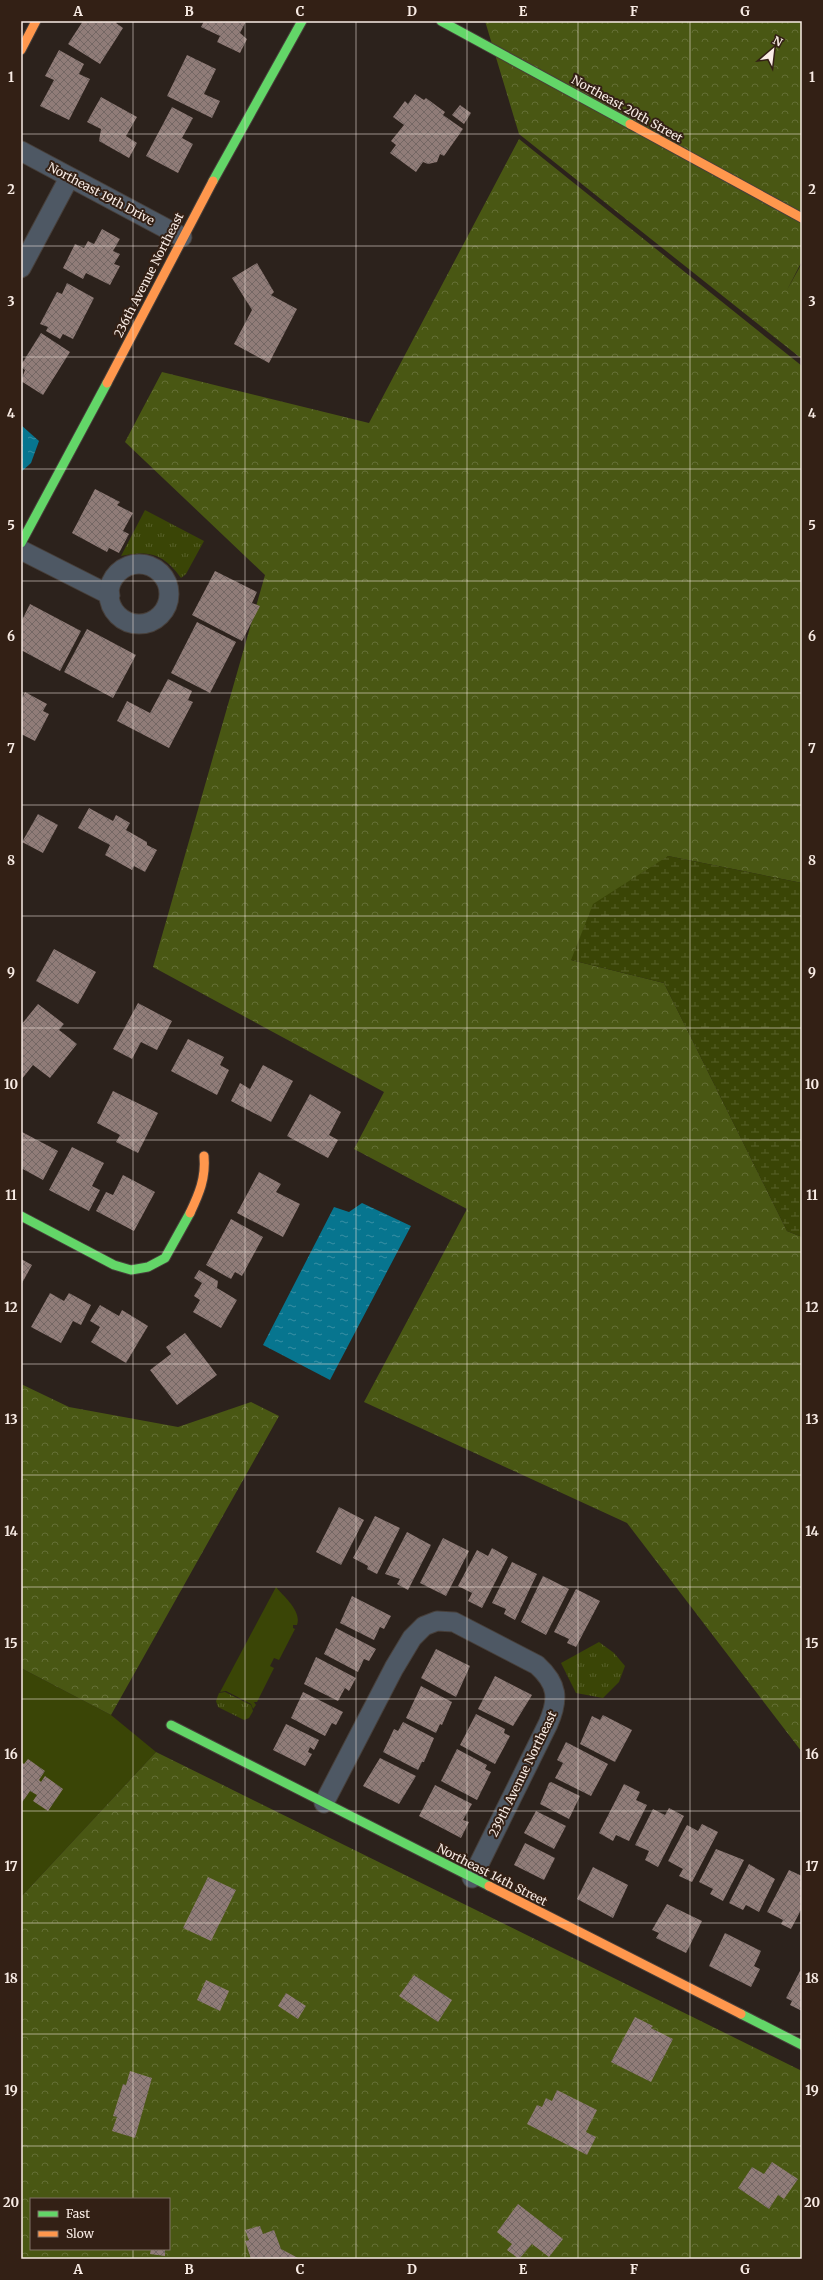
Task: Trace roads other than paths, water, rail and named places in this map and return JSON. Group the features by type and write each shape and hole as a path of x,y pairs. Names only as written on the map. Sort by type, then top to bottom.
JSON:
{"street":[{"path":"21,50 36,21"},
{"name":"236th Avenue Northeast","path":"21,543 87,422 182,237 302,21"},
{"name":"Northeast 20th Street","path":"441,21 802,218"},
{"name":"Northeast 19th Drive","path":"21,151 182,237"},
{"path":"21,268 69,178"},
{"path":"21,550 110,595"},
{"path":"21,1216 114,1265 131,1270 148,1267 165,1258 175,1243 200,1193 205,1170 204,1156"},
{"name":"239th Avenue Northeast","path":"324,1803 412,1638 424,1626 437,1621 454,1622 537,1664 548,1675 555,1700 555,1707 472,1878"},
{"name":"Northeast 14th Street","path":"171,1725 802,2045"}],"water":[{"path":"21,425 39,441 31,463 21,472"},
{"path":"362,1203 411,1226 330,1380 263,1345 334,1207 349,1212"}]}
